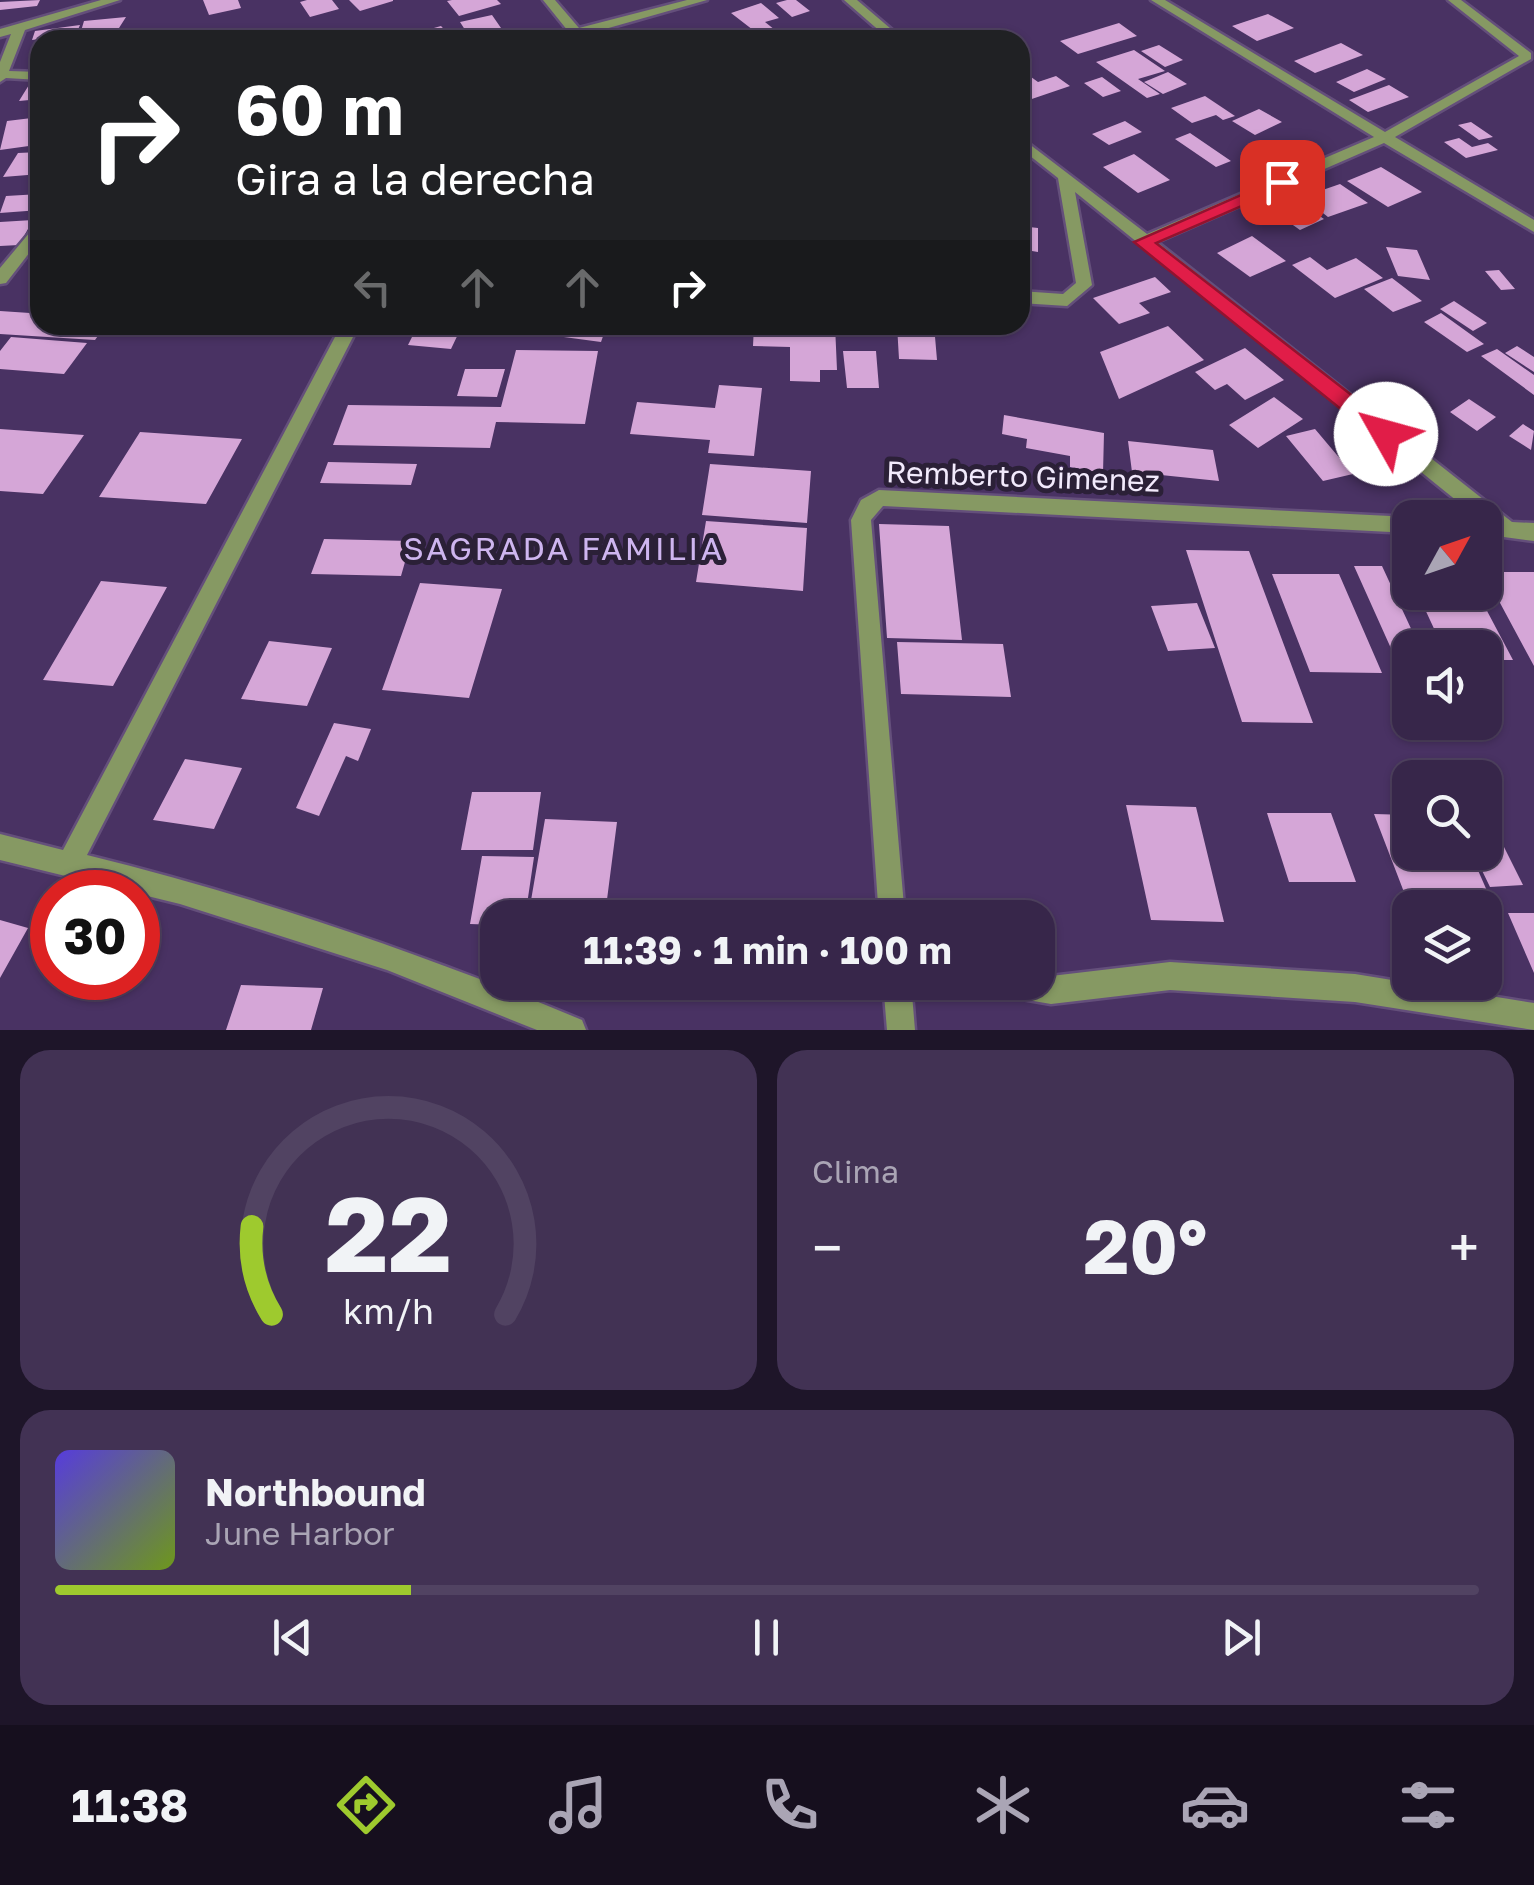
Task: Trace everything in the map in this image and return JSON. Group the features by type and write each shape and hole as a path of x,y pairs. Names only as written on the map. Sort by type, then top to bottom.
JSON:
{"street":[{"path":"0,33 114,0"},
{"path":"549,0 575,30"},
{"path":"585,30 701,0"},
{"path":"850,0 886,30"},
{"path":"1157,0 1534,226"},
{"path":"1143,242 1386,137 1527,56 1454,0"},
{"path":"21,26 1,76 30,76"},
{"path":"1030,149 1508,530"},
{"path":"1030,297 1066,300 1084,285 1065,178"},
{"path":"0,279 30,242"},
{"path":"69,864 344,337"},
{"name":"Remberto Gimenez","path":"891,900 860,520 868,506 879,498 1392,523"},
{"path":"1502,529 1534,532"},
{"path":"0,847 180,891 387,956 572,1030"},
{"path":"1055,990 1170,976 1355,988 1534,1016"},
{"path":"898,1000 901,1030"}],"building":[{"path":"40,0 37,6 0,10 0,2"},
{"path":"203,0 238,0 241,8 209,15"},
{"path":"332,0 339,9 310,17 300,2"},
{"path":"349,0 393,0 393,1 360,11"},
{"path":"497,0 501,4 459,16 447,1"},
{"path":"796,0 810,11 792,17 776,3"},
{"path":"761,3 779,18 765,22 775,30 753,30 731,13"},
{"path":"1268,14 1294,28 1257,41 1232,26"},
{"path":"492,15 501,28 465,30 460,22"},
{"path":"126,17 119,28 81,30 84,21"},
{"path":"1119,23 1137,36 1078,54 1060,41"},
{"path":"80,25 78,30 42,30"},
{"path":"1341,43 1363,55 1315,73 1294,61"},
{"path":"1159,45 1183,60 1165,67 1141,51"},
{"path":"1134,50 1165,71 1138,79 1160,94 1147,98 1096,62"},
{"path":"1367,69 1386,79 1354,92 1336,82"},
{"path":"1168,72 1187,84 1163,94 1144,82"},
{"path":"1030,76 1038,82 1056,76 1070,86 1030,100"},
{"path":"1102,77 1121,91 1103,97 1084,83"},
{"path":"30,83 30,100 19,101"},
{"path":"1389,85 1409,97 1368,112 1349,100"},
{"path":"1205,96 1235,116 1223,120 1216,115 1192,123 1171,108"},
{"path":"1259,109 1282,122 1255,135 1232,121"},
{"path":"30,118 30,146 0,150 7,121"},
{"path":"1125,121 1142,132 1109,145 1092,134"},
{"path":"1471,122 1493,137 1479,140 1458,125"},
{"path":"1190,133 1231,161 1216,167 1175,139"},
{"path":"1459,138 1472,147 1488,143 1498,150 1466,158 1444,142"},
{"path":"30,152 30,175 3,177 18,153"},
{"path":"1134,154 1170,180 1138,193 1103,167"},
{"path":"1381,167 1422,192 1388,207 1347,181"},
{"path":"1340,184 1368,203 1328,217 1314,206 1322,203 1311,194"},
{"path":"30,195 30,211 0,213 6,196"},
{"path":"1293,198 1324,219 1300,230 1269,208"},
{"path":"30,220 30,225 19,245 0,246 0,222"},
{"path":"1030,227 1038,228 1038,252 1030,251"},
{"path":"1252,236 1286,261 1250,277 1217,253"},
{"path":"1386,247 1417,250 1430,280 1398,276"},
{"path":"1310,257 1327,270 1356,258 1383,278 1335,298 1292,265"},
{"path":"1499,270 1515,289 1501,290 1485,271"},
{"path":"1155,277 1171,292 1139,303 1150,313 1119,324 1093,298"},
{"path":"1392,278 1422,301 1393,312 1364,289"},
{"path":"1454,301 1487,323 1473,331 1440,309"},
{"path":"0,311 30,313 30,335 99,335 95,340 0,334"},
{"path":"1441,313 1484,344 1467,352 1424,322"},
{"path":"1168,326 1204,360 1119,399 1100,352"},
{"path":"413,335 458,335 451,349 408,345"},
{"path":"549,335 603,335 601,342"},
{"path":"754,335 835,335 837,370 820,370 820,382 790,381 790,347 753,346"},
{"path":"898,335 935,335 937,360 899,359"},
{"path":"11,337 87,343 64,374 0,369 0,351"},
{"path":"1517,346 1534,357 1534,372 1505,353"},
{"path":"1245,348 1284,380 1245,400 1227,384 1215,390 1195,372"},
{"path":"1497,349 1534,375 1534,395 1481,356"},
{"path":"516,350 598,351 585,424 496,422 490,448 333,445 348,405 501,407"},
{"path":"843,351 876,351 879,388 847,388"},
{"path":"465,369 505,369 497,397 457,396"},
{"path":"719,385 762,388 754,456 708,453 710,440 630,434 637,402 715,408"},
{"path":"1274,397 1303,419 1258,448 1229,425"},
{"path":"1469,399 1496,417 1477,431 1450,412"},
{"path":"1004,415 1104,433 1103,473 1070,467 1070,456 1026,448 1027,439 1002,434"},
{"path":"1523,424 1534,431 1531,450 1509,436"},
{"path":"0,429 84,435 43,494 0,491"},
{"path":"1315,429 1353,474 1323,481 1286,436"},
{"path":"140,432 242,439 206,504 99,497"},
{"path":"1128,441 1213,450 1219,481 1132,472"},
{"path":"328,462 417,464 411,485 320,483"},
{"path":"710,464 811,471 807,523 702,515"},
{"path":"706,521 807,528 803,591 696,582"},
{"path":"879,524 949,526 962,640 887,638"},
{"path":"324,539 411,541 401,576 311,574"},
{"path":"1186,550 1249,551 1313,723 1242,722"},
{"path":"1354,566 1382,566 1392,588 1392,610 1402,610 1412,630 1392,630 1392,651"},
{"path":"1502,572 1534,572 1534,666 1502,607"},
{"path":"1272,574 1339,574 1382,673 1310,672"},
{"path":"101,581 167,587 113,686 43,680"},
{"path":"420,583 502,589 469,698 382,690"},
{"path":"1197,603 1215,648 1168,651 1151,606"},
{"path":"1425,610 1487,610 1497,630 1435,630"},
{"path":"1502,639 1513,660 1502,660"},
{"path":"269,641 332,648 307,706 241,699"},
{"path":"897,642 1003,644 1011,697 901,694"},
{"path":"334,723 371,729 358,761 346,756 319,816 296,808"},
{"path":"185,759 242,768 214,829 153,820"},
{"path":"472,792 541,792 533,850 461,850"},
{"path":"1126,805 1196,807 1224,922 1151,920"},
{"path":"1267,813 1331,813 1356,882 1289,882"},
{"path":"1374,814 1392,814 1392,861"},
{"path":"545,819 617,822 607,900 531,900"},
{"path":"1502,843 1523,885 1490,887 1482,870 1502,870"},
{"path":"482,856 534,857 528,900 480,900 480,924 470,924"},
{"path":"1395,870 1478,870 1487,890 1403,890"},
{"path":"1508,913 1534,913 1534,973"},
{"path":"0,920 28,928 0,978"},
{"path":"241,985 323,988 311,1030 226,1030"}],"district":[{"name":"SAGRADA FAMILIA","path":"564,548"}],"route":[{"path":"1282,182 1143,242 1386,434"}]}
